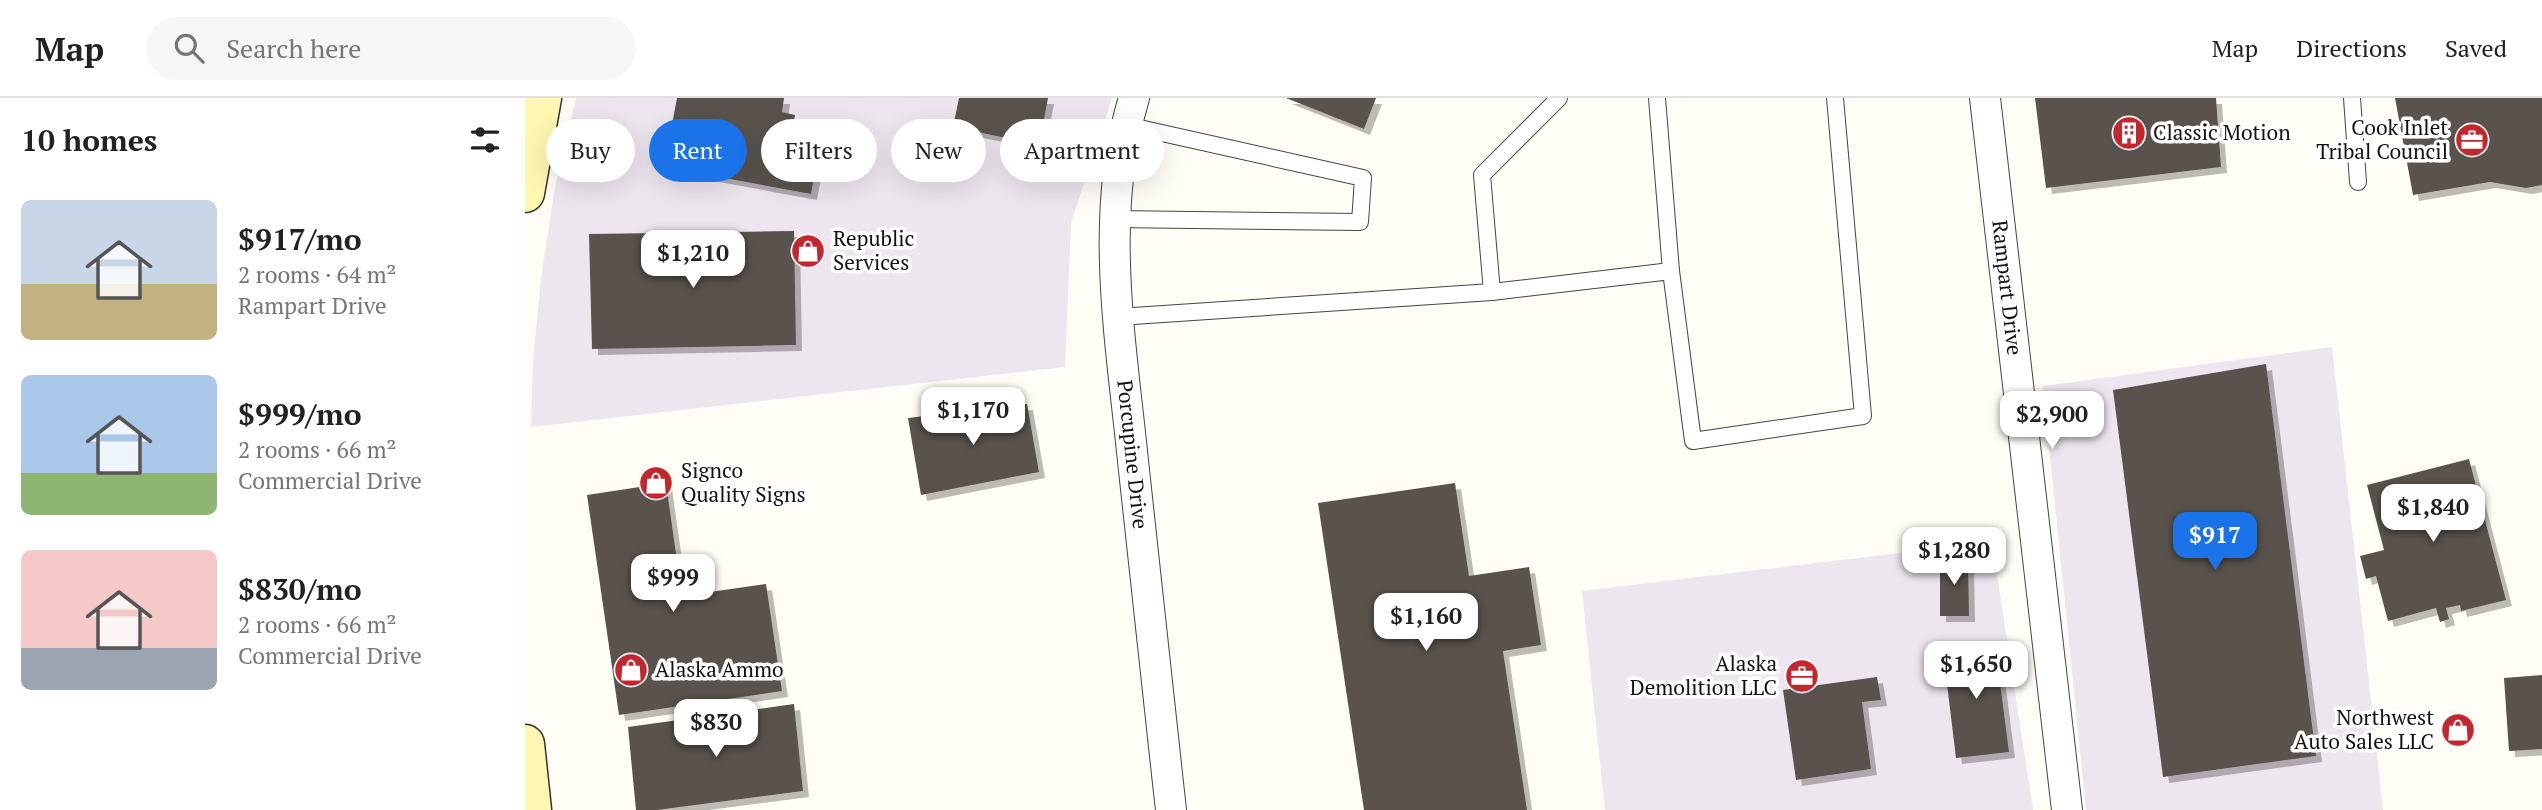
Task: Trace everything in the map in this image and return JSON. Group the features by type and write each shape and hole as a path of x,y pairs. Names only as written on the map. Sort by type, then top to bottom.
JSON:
{"main road":[{"path":"525,193 542,98"},
{"path":"525,744 532,810"}],"street":[{"name":"Rampart Drive","path":"1986,98 2067,810"},
{"name":"Porcupine Drive","path":"1130,111 1113,219 1118,317 1171,810"}],"lane":[{"path":"1492,292 1482,175 1559,98"},
{"path":"1657,98 1671,271 1693,441 1863,416 1835,98"},
{"path":"2352,98 2358,182"},
{"path":"1113,219 1360,222 1363,178 1130,111"},
{"path":"1118,317 1492,292 1671,271"}],"shaded area":[{"name":"Republic Services","path":"576,98 1112,98 1105,119 1000,119 1000,182 1084,182 1071,223 1065,367 531,427 533,361 541,279 556,182 635,182 635,119 571,119"},
{"path":"2332,347 2383,810 2086,810 2043,386"},
{"name":"Alaska Demolition LLC","path":"1992,542 2033,810 1605,810 1582,591"}],"building":[{"path":"677,98 784,98 782,112 795,115 794,119 761,119 761,182 813,182 811,194 746,182 747,119 673,119"},
{"path":"959,98 1048,98 1044,119 1000,119 1000,137 986,134 986,119 955,119"},
{"path":"1286,98 1376,98 1364,129"},
{"name":"Classic Motion","path":"2035,98 2216,98 2221,167 2046,188"},
{"name":"Cook Inlet Tribal Council","path":"2395,98 2542,98 2542,185 2526,188 2490,182 2413,195"},
{"path":"794,231 796,345 592,349 589,234"},
{"path":"2266,364 2316,756 2163,777 2113,390"},
{"path":"1027,404 1039,472 921,495 908,418"},
{"path":"2469,459 2506,600 2461,611 2460,605 2446,608 2449,619 2440,622 2436,608 2388,621 2376,576 2366,579 2360,556 2384,550 2367,485"},
{"path":"666,483 682,596 766,584 782,691 619,715 587,495"},
{"path":"1455,483 1469,576 1529,567 1541,645 1503,651 1527,810 1364,810 1318,503"},
{"path":"1968,558 1969,616 1940,616 1940,559"},
{"path":"1995,644 2009,752 1956,758 1943,651"},
{"path":"2542,675 2542,749 2509,751 2504,678"},
{"path":"1877,677 1881,700 1862,702 1871,769 1796,780 1783,690"},
{"path":"794,704 803,791 657,810 636,810 628,727"}],"place":[{"name":"Classic Motion","path":"2129,133"},
{"name":"Cook Inlet Tribal Council","path":"2472,140"},
{"name":"Republic Services","path":"808,251"},
{"name":"Signco Quality Signs","path":"656,483"},
{"name":"Alaska Ammo","path":"631,670"},
{"name":"Alaska Demolition LLC","path":"1802,676"},
{"name":"Northwest Auto Sales LLC","path":"2458,730"}]}
